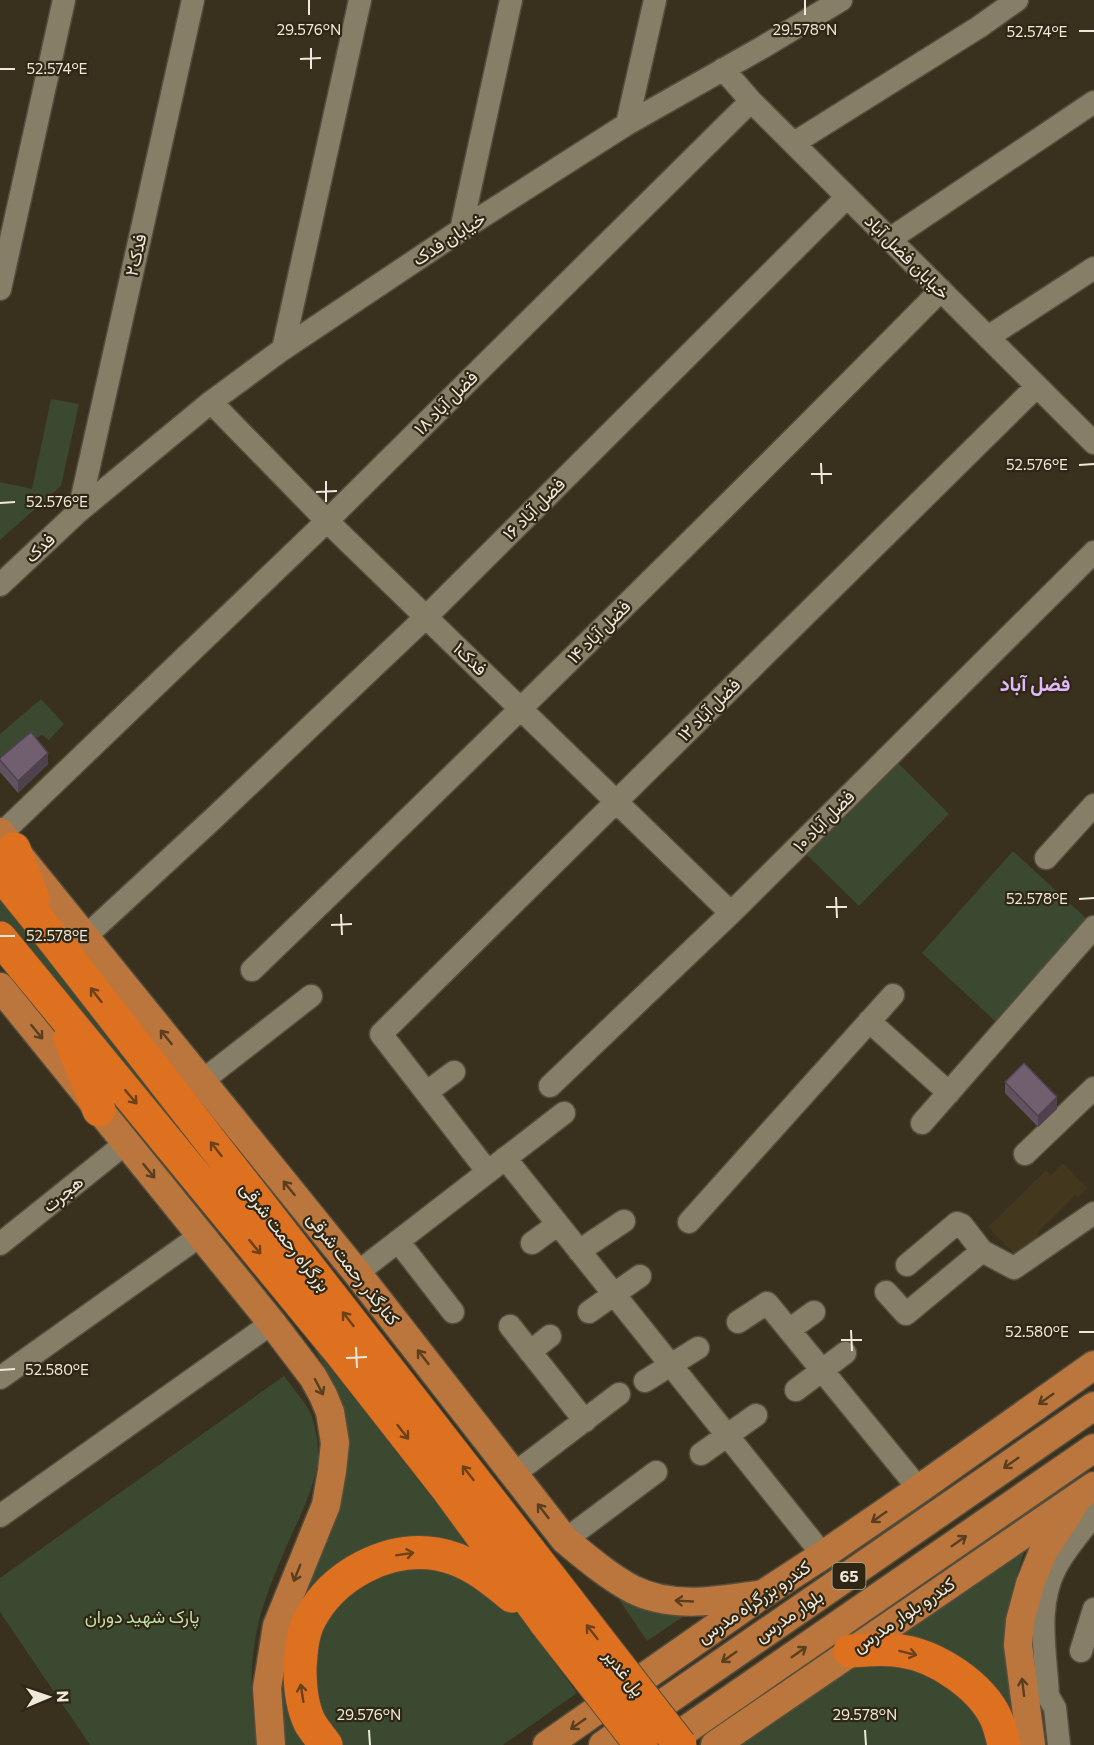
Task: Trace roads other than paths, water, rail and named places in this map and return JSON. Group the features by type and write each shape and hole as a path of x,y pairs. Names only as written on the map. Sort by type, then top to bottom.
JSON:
{"highway":[{"name":"بزرگراه رحمت شرقی","path":"4,847 43,926 557,1612"},
{"name":"بزرگراه رحمت شرقی","path":"0,938 341,1353 446,1487 557,1612"},
{"path":"58,1009 99,1110"},
{"path":"326,1745 310,1723 303,1700 300,1678 301,1647 309,1620 325,1598 363,1566 387,1557 413,1552 437,1554 463,1561 557,1612"},
{"name":"پل غدیر","path":"557,1612 641,1745"},
{"name":"پل غدیر","path":"557,1612 680,1745"},
{"path":"850,1651 880,1649 903,1651 937,1662 974,1688 995,1717 1004,1745"}],"main road":[{"name":"کنارگذر رحمت شرقی","path":"4,847 85,937 202,1081 357,1273 565,1540 619,1581 634,1590 660,1599 701,1602 763,1594"},
{"path":"0,987 272,1323 313,1377 330,1412 335,1443 333,1471 326,1505 277,1626 267,1688 271,1745"},
{"path":"961,1459 1094,1365"},
{"path":"961,1459 1094,1405"},
{"name":"بلوار مدرس","path":"603,1745 1094,1405"},
{"name":"بلوار مدرس","path":"664,1745 1094,1448"},
{"name":"کندرو بزرگراه مدرس","path":"547,1745 961,1459"},
{"path":"1031,1745 1018,1645 1020,1621 1030,1584 1043,1552 1090,1498"},
{"name":"کندرو بلوار مدرس","path":"715,1745 850,1651 1090,1498"}],"street":[{"path":"0,289 64,0"},
{"name":"فدک۲","path":"80,511 193,0"},
{"path":"283,349 360,0"},
{"path":"461,230 511,0"},
{"path":"627,124 655,0"},
{"name":"خیابان فدک","path":"80,511 211,402 283,349 461,230 627,124 723,69 808,10 841,0"},
{"path":"794,143 979,27 1017,0"},
{"name":"خیابان فضل آباد","path":"723,69 751,101 1094,443"},
{"name":"فضل آباد ۱۸","path":"4,847 137,702 327,521 751,101"},
{"path":"890,239 1094,102"},
{"name":"فضل آباد ۱۶","path":"85,937 426,617 847,197"},
{"path":"988,337 1094,268"},
{"name":"فضل آباد ۱۴","path":"252,970 522,709 941,290"},
{"name":"فضل آباد ۱۲","path":"427,1092 381,1034 1037,386"},
{"name":"فدک۱","path":"211,402 327,521 731,913"},
{"name":"فدک","path":"0,585 80,511"},
{"name":"فضل آباد ۱۰","path":"550,1086 731,913 1094,552"},
{"path":"1046,858 1094,805"},
{"path":"922,1123 1094,927"},
{"path":"689,1222 892,995"},
{"path":"202,1081 311,996"},
{"path":"869,1021 949,1093"},
{"path":"454,1072 427,1092 558,1224 823,1555"},
{"path":"1025,1154 1094,1088"},
{"path":"357,1273 564,1113"},
{"name":"هجرت","path":"0,1244 126,1143"},
{"path":"907,1265 957,1223 962,1225 982,1251 1014,1268 1094,1213"},
{"path":"579,1251 624,1221"},
{"path":"532,1243 558,1224"},
{"path":"0,1378 201,1235"},
{"path":"398,1241 453,1312"},
{"path":"885,1292 906,1314 982,1251"},
{"path":"589,1312 640,1276"},
{"path":"738,1322 767,1303 919,1489"},
{"path":"789,1330 814,1312"},
{"path":"0,1516 272,1323"},
{"path":"510,1326 585,1420"},
{"path":"530,1352 550,1336"},
{"path":"645,1381 698,1348"},
{"path":"796,1390 846,1353"},
{"path":"514,1474 620,1394"},
{"path":"701,1454 756,1415"},
{"path":"565,1540 656,1472"},
{"path":"1059,1745 1054,1708 1048,1696 1044,1624 1047,1592 1055,1568 1090,1498"},
{"path":"1054,1708 1059,1695 1059,1600 1062,1583 1073,1561 1094,1536"},
{"path":"1081,1651 1094,1609"}],"district":[{"name":"فضل آباد","path":"1035,684"}],"park label":[{"name":"پارک شهید دوران","path":"142,1617"}]}
